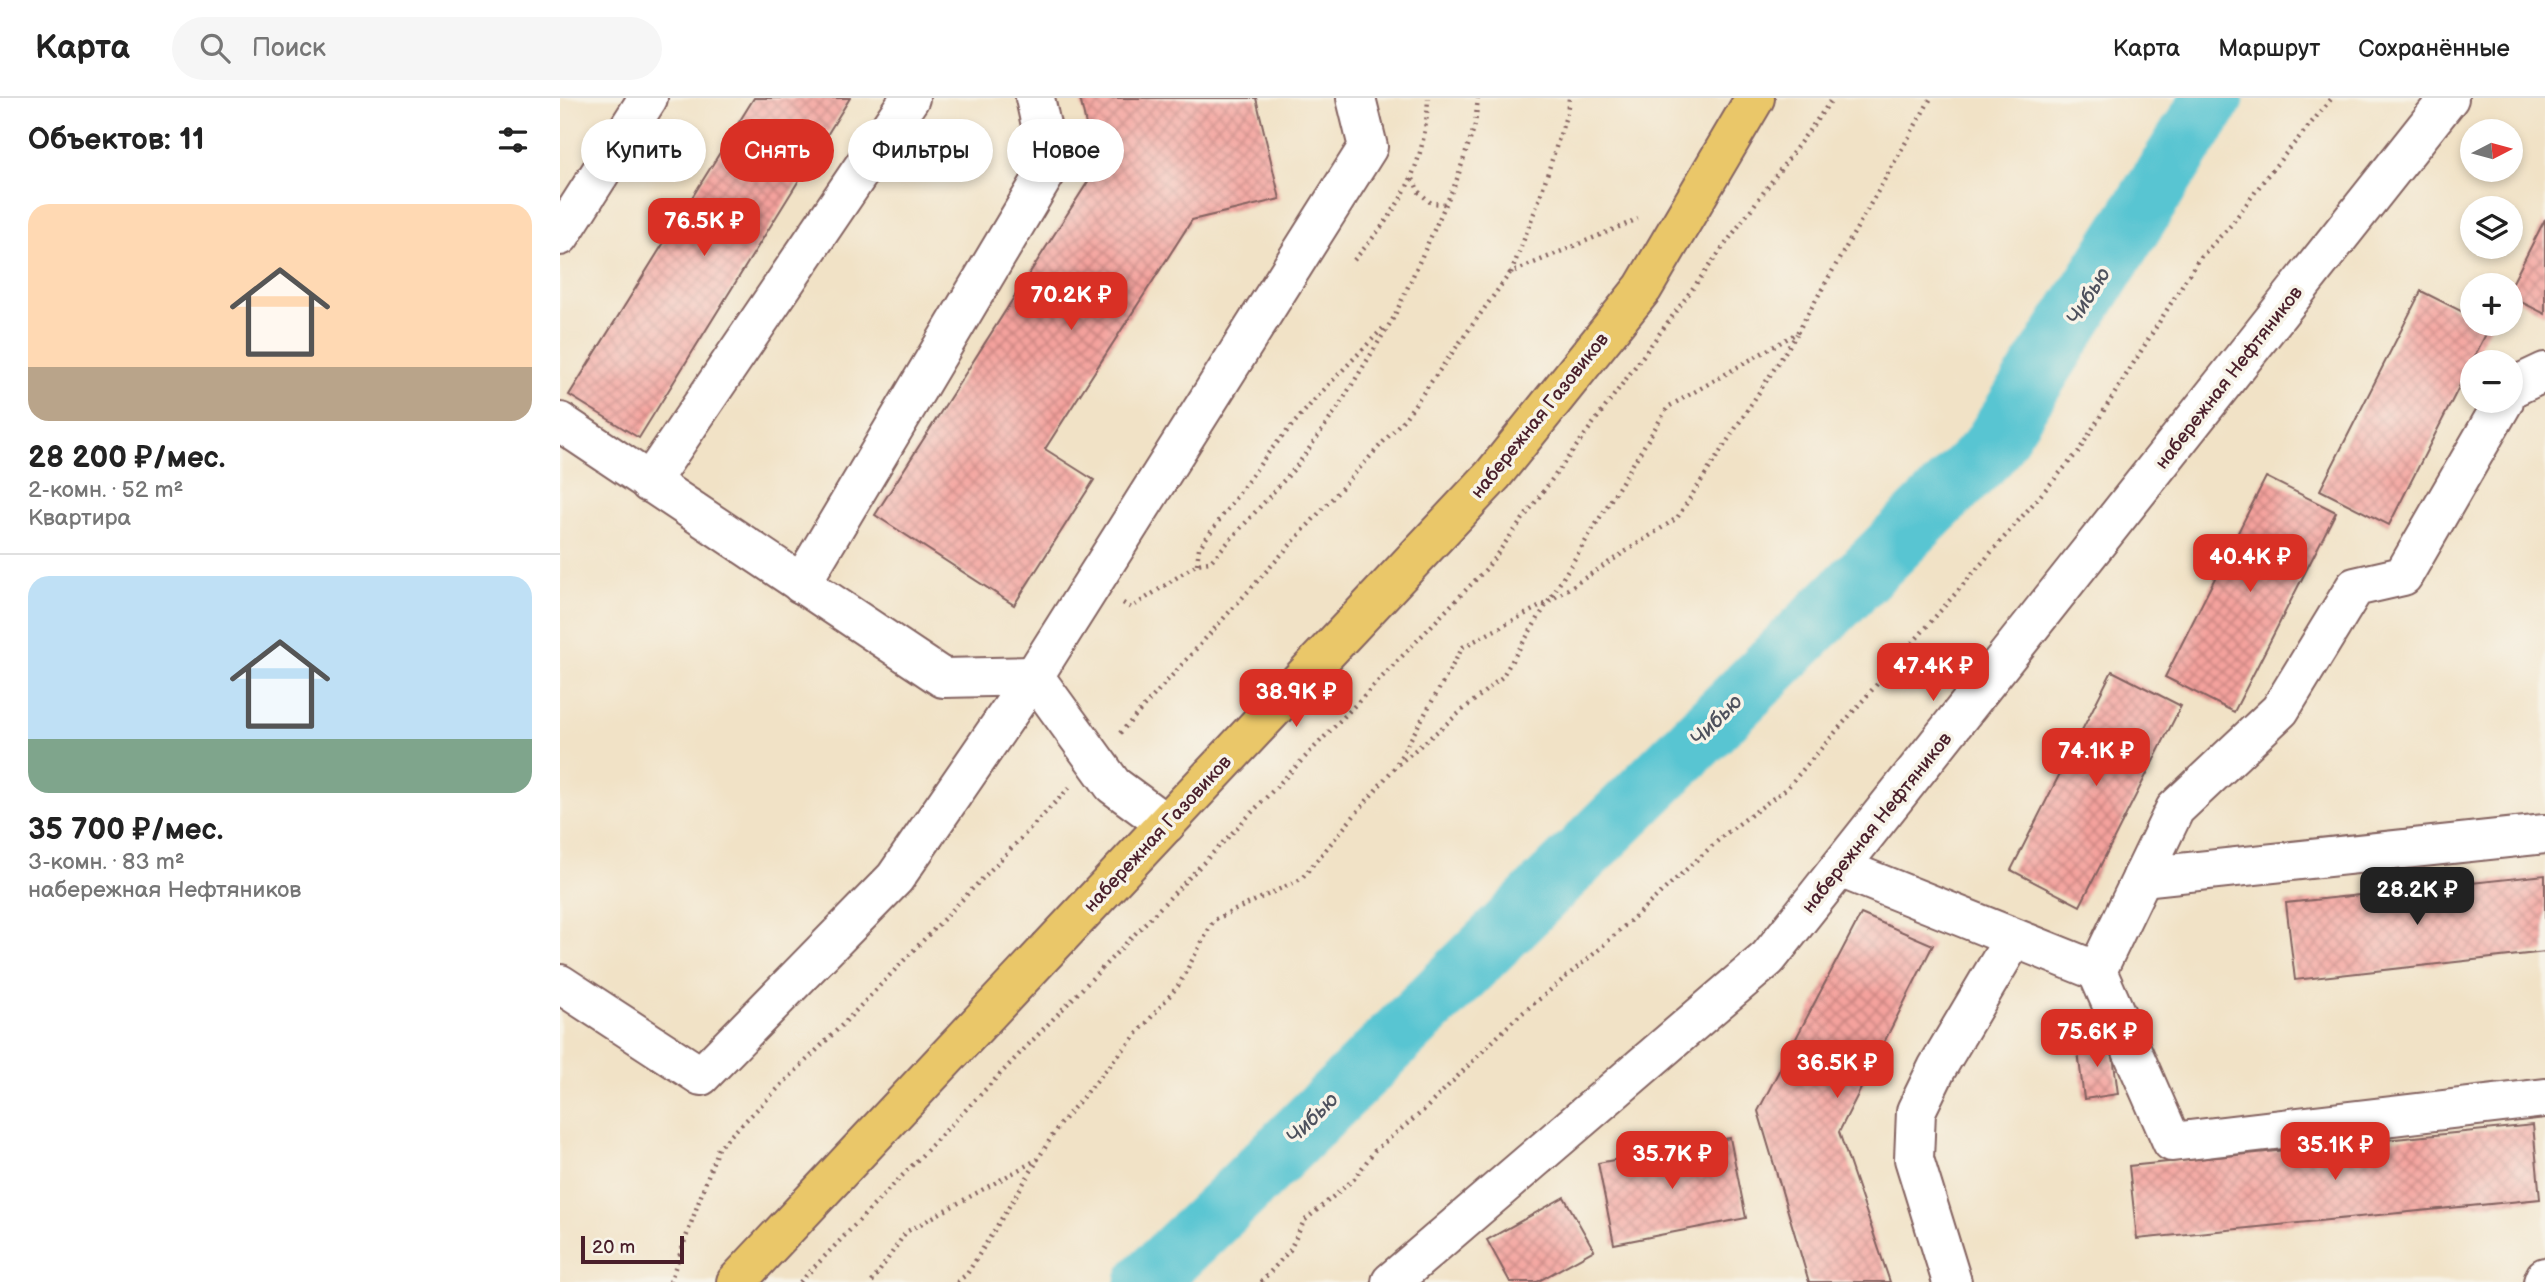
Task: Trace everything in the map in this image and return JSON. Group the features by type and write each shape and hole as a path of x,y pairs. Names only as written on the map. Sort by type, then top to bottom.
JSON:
{"main road":[{"name":"набережная Газовиков","path":"736,1282 1493,475 1643,288 1755,98"}],"street":[{"path":"560,236 648,98"},
{"path":"649,482 910,98"},
{"path":"802,584 1050,166 1035,98"},
{"path":"560,984 701,1076 895,878 1034,676 1368,147 1356,98"},
{"name":"набережная Нефтяников","path":"1391,1282 1768,958 2449,98"},
{"path":"2523,382 2545,372"},
{"path":"2097,971 2175,809 2280,710 2355,587 2403,576 2497,413"},
{"path":"560,422 943,678 1034,676"},
{"path":"1034,676 1112,785 1166,824"},
{"path":"2142,877 2545,834"},
{"path":"1840,868 2097,971 2172,1142 2545,1098"},
{"path":"1952,1282 1914,1159 1916,1111 1937,1068 2014,938"},
{"path":"2543,1282 2545,1277"}],"path":[{"path":"1354,260 1386,224 1413,178 1427,128 1428,98"},
{"path":"1094,582 1131,608 1197,564 1210,562 1296,467 1394,317 1446,204 1475,125 1478,98"},
{"path":"670,1282 718,1148 845,1022 1095,761 1405,418 1510,274 1539,200 1567,113 1569,98"},
{"path":"800,1282 1486,569 1833,98"},
{"path":"1395,767 1463,646 1548,602 1677,518 1797,333 1931,98"},
{"path":"1261,1282 1290,1250 1304,1221 1354,1179 1375,1150 1423,1112 1513,1021 1596,952 1724,835 1787,788 2078,452 2198,260 2231,225 2267,176 2332,98"},
{"path":"1413,178 1419,192 1430,203 1446,204"},
{"path":"1510,274 1637,221 1644,211"},
{"path":"1197,564 1199,548 1269,452 1316,398 1394,317"},
{"path":"957,1282 967,1273 1059,1125 1178,986 1214,920 1301,879 1395,767 1502,677 1668,407 1797,333"},
{"path":"872,1282 906,1232 1038,1159"}],"building":[{"path":"754,98 850,98 834,124 834,119 741,119"},
{"path":"1080,98 1256,98 1280,199 1192,220 1045,449 1094,480 1014,605 875,515 1088,182 1124,182 1124,119 1085,119"},
{"path":"720,153 720,182 798,182 639,438 569,395 702,182 706,182 706,175"},
{"path":"2545,219 2545,314 2523,303 2523,273 2518,273"},
{"path":"2421,291 2460,310 2460,336 2485,336 2478,350 2460,350 2460,385 2389,525 2320,490"},
{"path":"2266,477 2336,512 2234,712 2165,677"},
{"path":"2112,671 2181,706 2080,906 2011,870"},
{"path":"2545,875 2545,952 2295,980 2286,903"},
{"path":"1861,914 1933,945 1839,1132 1890,1282 1809,1282 1758,1111"},
{"path":"2111,1040 2118,1094 2084,1099 2077,1044"},
{"path":"2533,1125 2540,1199 2137,1239 2129,1166"},
{"path":"1730,1138 1746,1218 1614,1244 1598,1163"},
{"path":"1564,1197 1594,1250 1537,1282 1510,1282 1487,1240"}],"waterway":[{"name":"Чибью","path":"1146,1282 1989,451 2213,98"}]}
